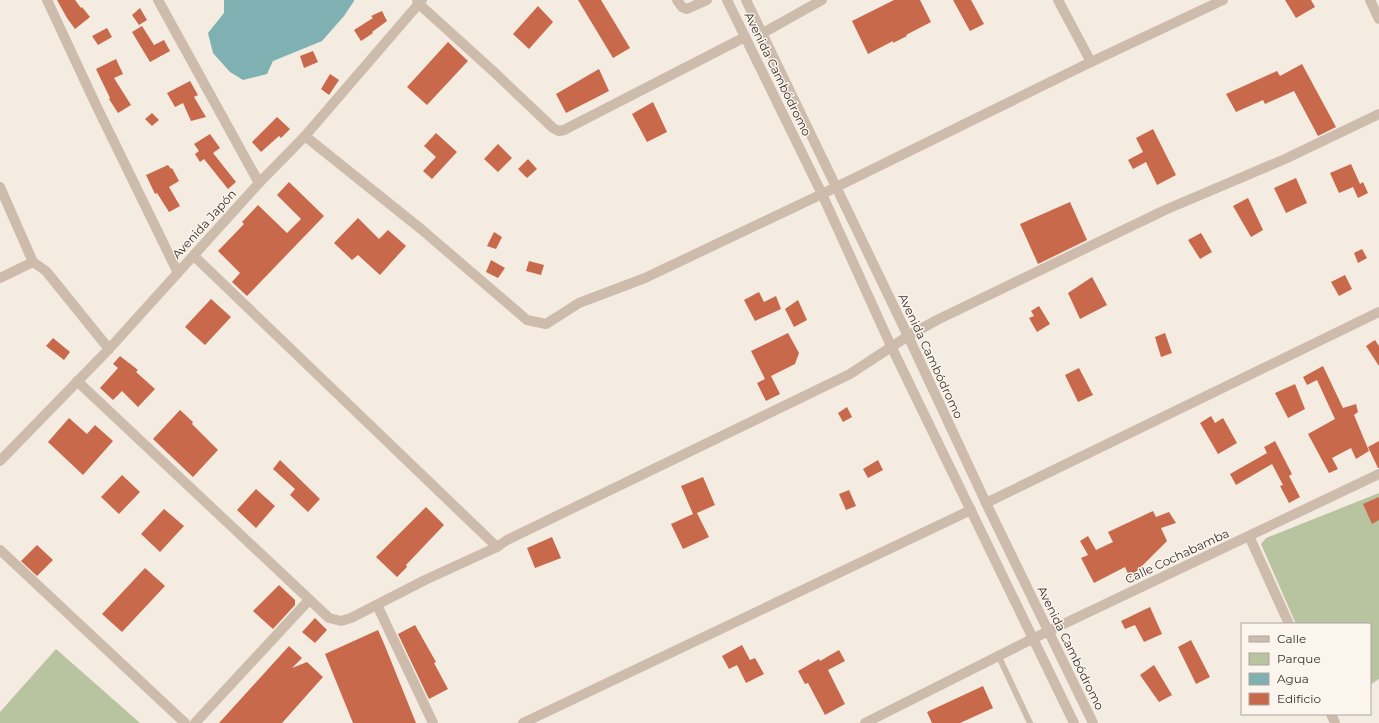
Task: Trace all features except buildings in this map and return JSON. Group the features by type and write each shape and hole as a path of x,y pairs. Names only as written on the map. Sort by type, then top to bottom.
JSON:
{"street":[{"path":"47,0 96,105 178,273"},
{"path":"158,0 259,183"},
{"path":"677,0 682,7 687,9 707,0"},
{"name":"Avenida Cambódromo","path":"727,0 822,194 891,346 1074,723"},
{"name":"Avenida Cambódromo","path":"746,0 908,336 986,503 1093,723"},
{"path":"763,33 822,0"},
{"path":"1058,0 1091,62"},
{"path":"305,136 421,229 527,320 546,324 579,302 645,278 836,188 1091,62 1223,0"},
{"path":"1370,0 1379,19"},
{"path":"419,2 553,128 559,131 564,130 745,37"},
{"name":"Avenida Japón","path":"0,461 109,349 259,183 305,136 419,2"},
{"path":"77,381 309,600 329,618 341,621 351,618 378,605 425,580 497,547 507,540 850,374 908,336 1165,210 1285,159 1379,114"},
{"path":"0,187 33,262 46,271 109,349"},
{"path":"194,256 497,547"},
{"path":"0,278 33,262"},
{"path":"986,503 1379,312"},
{"name":"Calle Cochabamba","path":"865,723 999,657 1048,631 1379,474"},
{"path":"523,723 971,510"},
{"path":"1249,536 1289,623"},
{"path":"0,550 185,723"},
{"path":"195,723 309,600"},
{"path":"378,605 433,723"}],"lane":[{"path":"999,657 1030,723"}],"green space":[{"path":"1379,493 1379,679 1371,684 1371,623 1296,623 1261,544 1266,538"},
{"path":"56,649 140,723 0,723 0,712"}],"water":[{"path":"224,0 354,1 344,16 322,41 273,61 267,74 243,80 230,72 213,53 208,33 224,13"}]}
